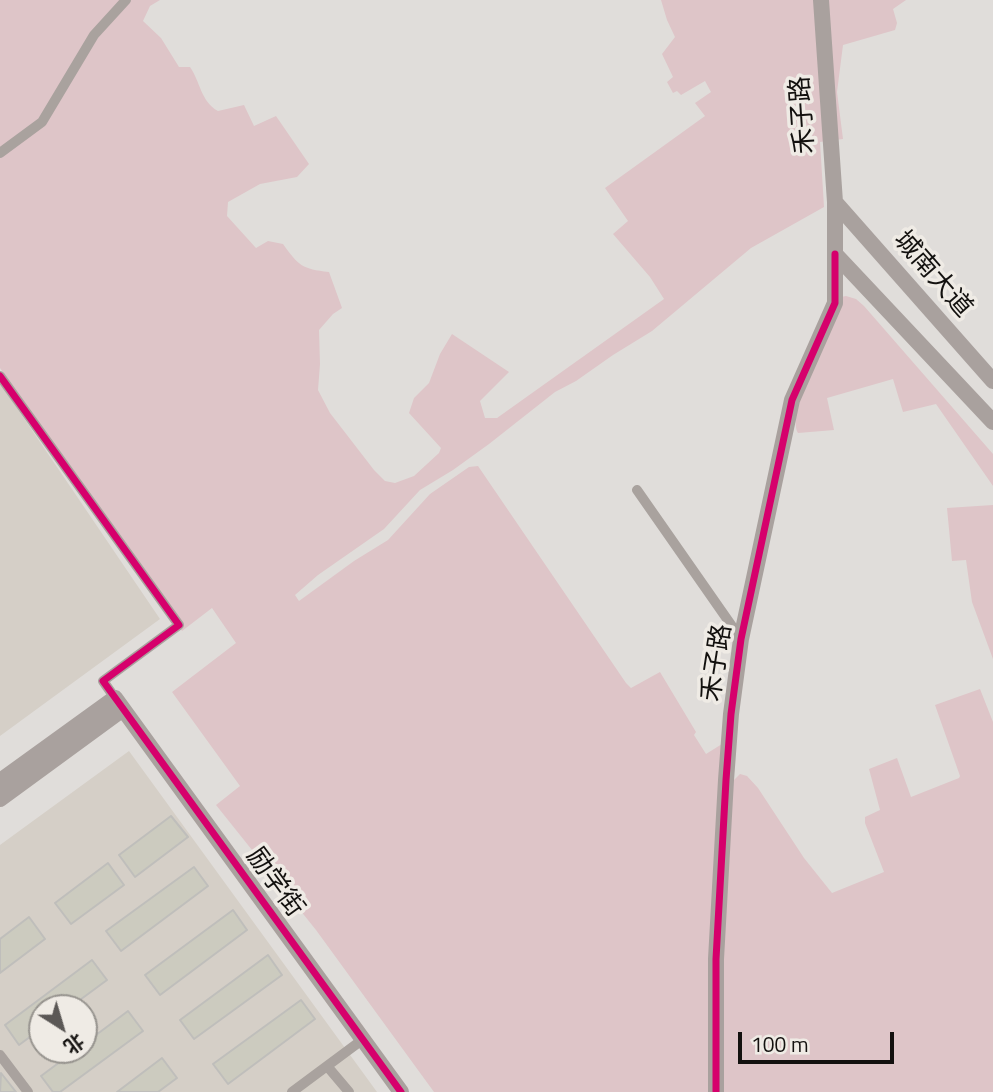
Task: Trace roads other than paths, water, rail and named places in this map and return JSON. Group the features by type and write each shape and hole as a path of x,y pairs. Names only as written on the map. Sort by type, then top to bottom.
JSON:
{"street":[{"path":"0,153 42,122 94,35 126,0"},
{"name":"禾子路","path":"716,1092 716,959 731,714 741,639 792,400 835,303 835,202 821,0"},
{"name":"城南大道","path":"835,202 993,381"},
{"name":"城南大道","path":"835,254 993,422"},
{"path":"0,376 179,625 103,681 119,704"},
{"path":"637,490 741,639"},
{"path":"0,780 119,704"},
{"path":"0,799 119,704"},
{"name":"励学街","path":"119,704 401,1092"},
{"path":"292,1092 362,1040"},
{"path":"0,1055 28,1092"},
{"path":"327,1066 349,1092"}]}
